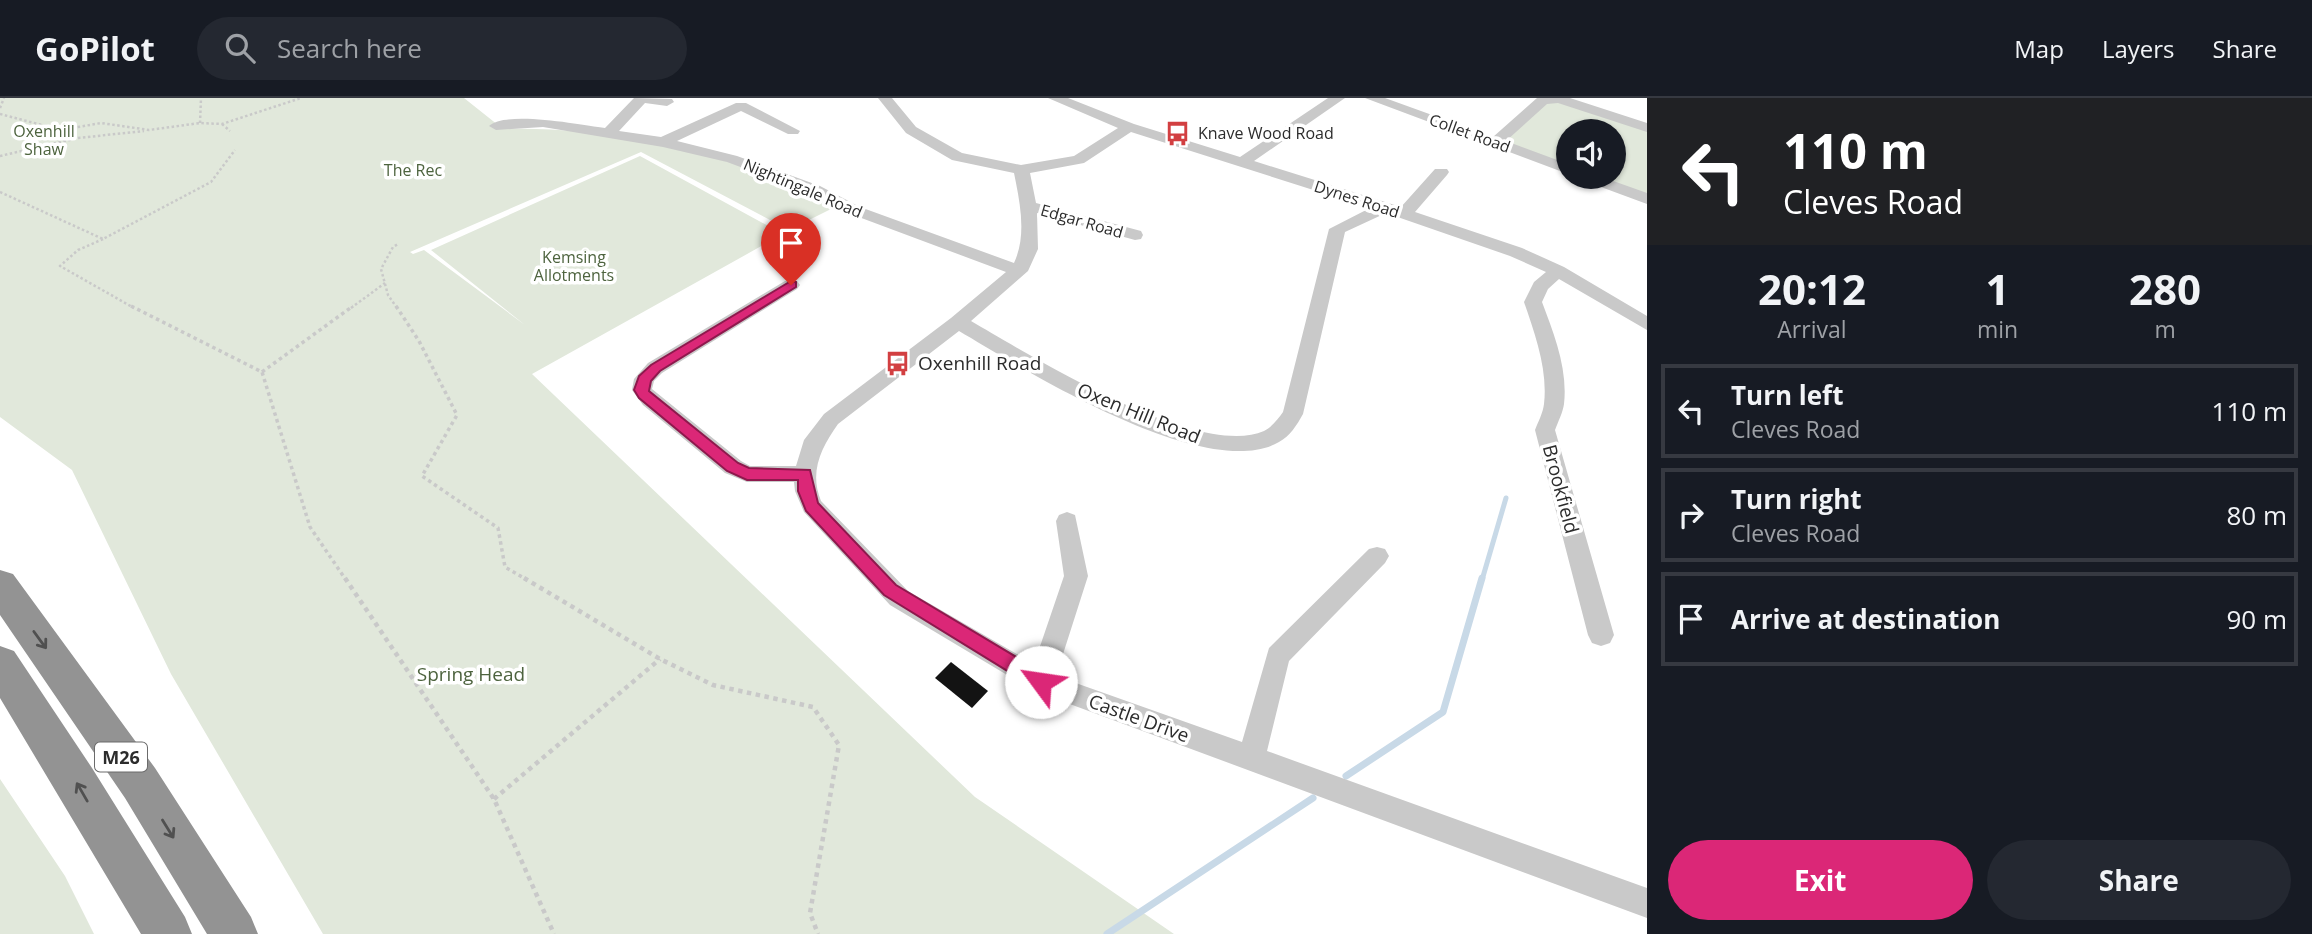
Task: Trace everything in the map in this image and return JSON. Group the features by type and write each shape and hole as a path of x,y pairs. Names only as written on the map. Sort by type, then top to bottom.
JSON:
{"highway":[{"name":"M26","path":"0,585 140,783 234,934"},
{"name":"M26","path":"0,663 77,783 168,934"}],"street":[{"path":"609,133 642,98 667,102"},
{"path":"886,98 911,130 957,157 1021,170 1079,160 1129,127"},
{"name":"Dynes Road","path":"1055,98 1129,127 1516,251 1558,271 1647,324"},
{"path":"1242,162 1338,98"},
{"name":"Collet Road","path":"1372,98 1556,164"},
{"path":"1496,142 1543,100 1559,99 1647,128"},
{"name":"Nightingale Road","path":"496,126 543,123 663,142 732,159 814,189 866,215 1018,271"},
{"path":"791,285 656,368 644,379 642,390 650,400 733,467 747,474 805,474 809,454 831,419 958,322 1018,271 1028,249 1030,206 1021,170"},
{"path":"1404,214 1441,172"},
{"path":"1620,189 1647,199"},
{"name":"Edgar Road","path":"1030,206 1135,235"},
{"name":"Oxen Hill Road","path":"958,322 1063,382 1167,428 1216,442 1250,443 1278,433 1293,414 1336,229 1385,207"},
{"name":"Brookfield","path":"1558,271 1540,286 1534,302 1545,332 1553,375 1554,405 1545,430 1601,635"},
{"name":"Castle Drive","path":"805,474 806,491 812,506 890,590 1041,682 1647,903"},
{"path":"1041,682 1076,576 1067,521"},
{"path":"1251,759 1278,656 1377,556"}],"lane":[{"path":"663,142 741,106 793,131"}],"path":[{"path":"0,108 4,98"},
{"path":"200,123 201,98"},
{"path":"0,157 78,138 200,123 222,124 301,98"},
{"path":"0,114 61,130 100,123 149,130"},
{"path":"222,124 230,131"},
{"path":"235,150 212,183 78,250 60,266 147,315 262,372 310,527 494,799 554,934"},
{"path":"0,192 103,239"},
{"path":"398,244 393,247 382,269 388,295 419,341 457,415 422,476 498,528 505,567 660,659 713,685 813,707 838,745 810,913 818,934"},
{"path":"262,372 385,284"},
{"path":"494,799 660,659"}],"green space":[{"name":"Spring Head","path":"0,98 464,98 503,129 587,132 674,147 760,172 837,206 789,230 641,152 410,252 413,254 424,250 525,325 431,250 640,156 783,234 532,374 975,797 1174,934 323,934 171,674 72,470 0,417"},
{"path":"1560,101 1614,119 1556,119 1556,161 1502,141 1547,102"},
{"path":"1626,123 1647,130 1647,196 1626,188"},
{"path":"0,779 65,876 94,934 0,934"}],"building":[{"path":"951,662 988,691 972,708 935,678"}],"waterway":[{"path":"1482,580 1506,498"},
{"path":"1346,776 1443,712 1482,578"},
{"path":"1107,934 1313,798"}],"place":[{"name":"Knave Wood Road","path":"1178,133"},
{"name":"Oxenhill Road","path":"898,363"}],"route":[{"path":"791,285 656,368 644,379 644,394 719,458 747,474 805,474 806,491 812,506 899,598 1041,682"}],"park label":[{"name":"Oxenhill Shaw","path":"44,140"},
{"name":"The Rec","path":"413,170"},
{"name":"Kemsing Allotments","path":"574,266"}]}
